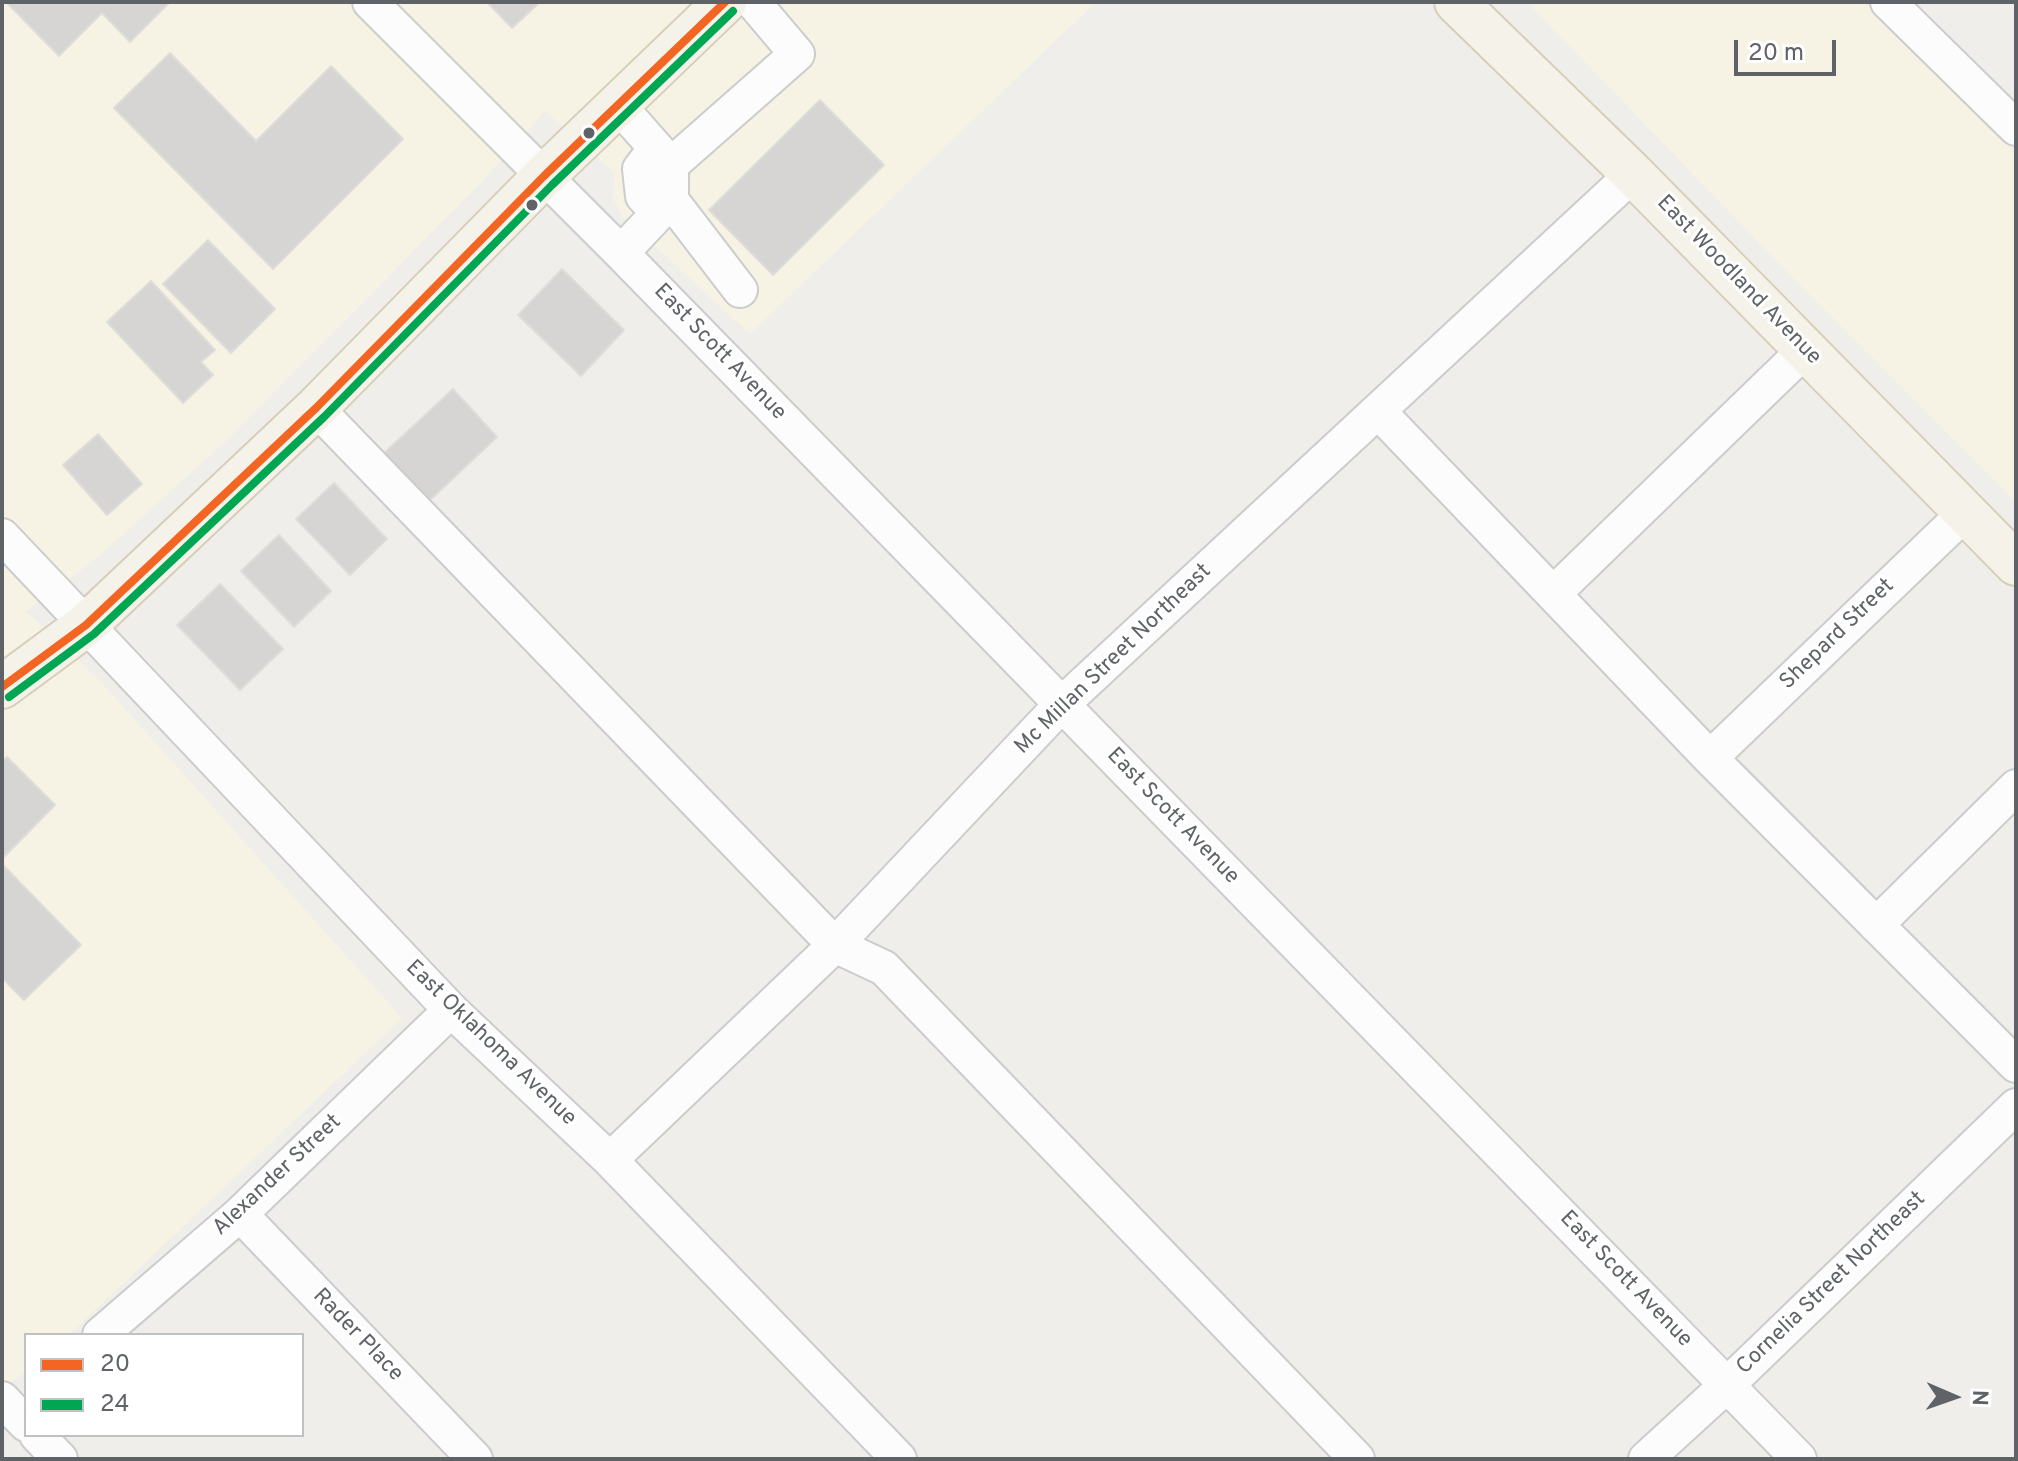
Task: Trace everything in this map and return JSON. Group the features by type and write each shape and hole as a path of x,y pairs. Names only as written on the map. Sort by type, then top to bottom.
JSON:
{"main road":[{"path":"2,687 86,625 316,408 544,176 725,2"},
{"name":"East Woodland Avenue","path":"1456,2 1633,174 2016,564"}],"street":[{"name":"East Scott Avenue","path":"370,2 621,253 1799,1459"},
{"path":"663,157 797,54 753,2"},
{"path":"1888,2 2016,128"},
{"path":"618,105 663,157 665,207 740,290"},
{"name":"Mc Millan Street Northeast","path":"610,1160 835,945 1062,704 1633,174"},
{"path":"621,253 665,207"},
{"path":"1553,594 1805,350"},
{"path":"316,408 835,945 884,968 1357,1459"},
{"path":"1378,411 1710,758 2016,1065"},
{"name":"Shepard Street","path":"1710,758 1965,513"},
{"name":"East Oklahoma Avenue","path":"2,536 451,1010 610,1160 899,1459"},
{"path":"1876,925 2016,787"},
{"name":"Alexander Street","path":"102,1333 240,1214 451,1010"},
{"name":"Cornelia Street Northeast","path":"1646,1459 2016,1106"},
{"name":"Rader Place","path":"240,1214 475,1459"},
{"path":"39,1437 60,1459"}],"shaded area":[{"path":"2,2 1096,2 750,334 623,217 613,198 615,173 545,111 479,185 227,440 98,557 26,611 101,682 402,1018 71,1333 24,1333 24,1373 2,1388"},
{"path":"1527,2 1864,2 2016,155 2016,502 1794,279"}],"building":[{"path":"6,2 170,2 130,42 102,13 59,56"},
{"path":"487,2 540,2 512,28"},
{"path":"170,53 256,141 331,66 403,139 273,269 114,108"},
{"path":"820,100 884,165 773,275 709,210"},
{"path":"208,240 275,309 231,353 163,284"},
{"path":"562,269 624,330 581,376 518,315"},
{"path":"151,281 215,350 201,362 213,375 183,403 107,322"},
{"path":"453,389 497,437 428,502 383,454"},
{"path":"98,434 142,484 107,515 63,465"},
{"path":"334,483 387,539 350,575 296,519"},
{"path":"279,535 331,591 294,627 241,571"},
{"path":"220,584 283,649 240,690 177,625"},
{"path":"7,757 55,805 2,859 2,761"},
{"path":"2,864 81,945 24,1000 2,978"}],"transit line":[{"name":"20","path":"2,687 86,625 316,408 544,176 725,2"},
{"name":"24","path":"9,697 94,634 324,417 552,185 733,11"}]}
